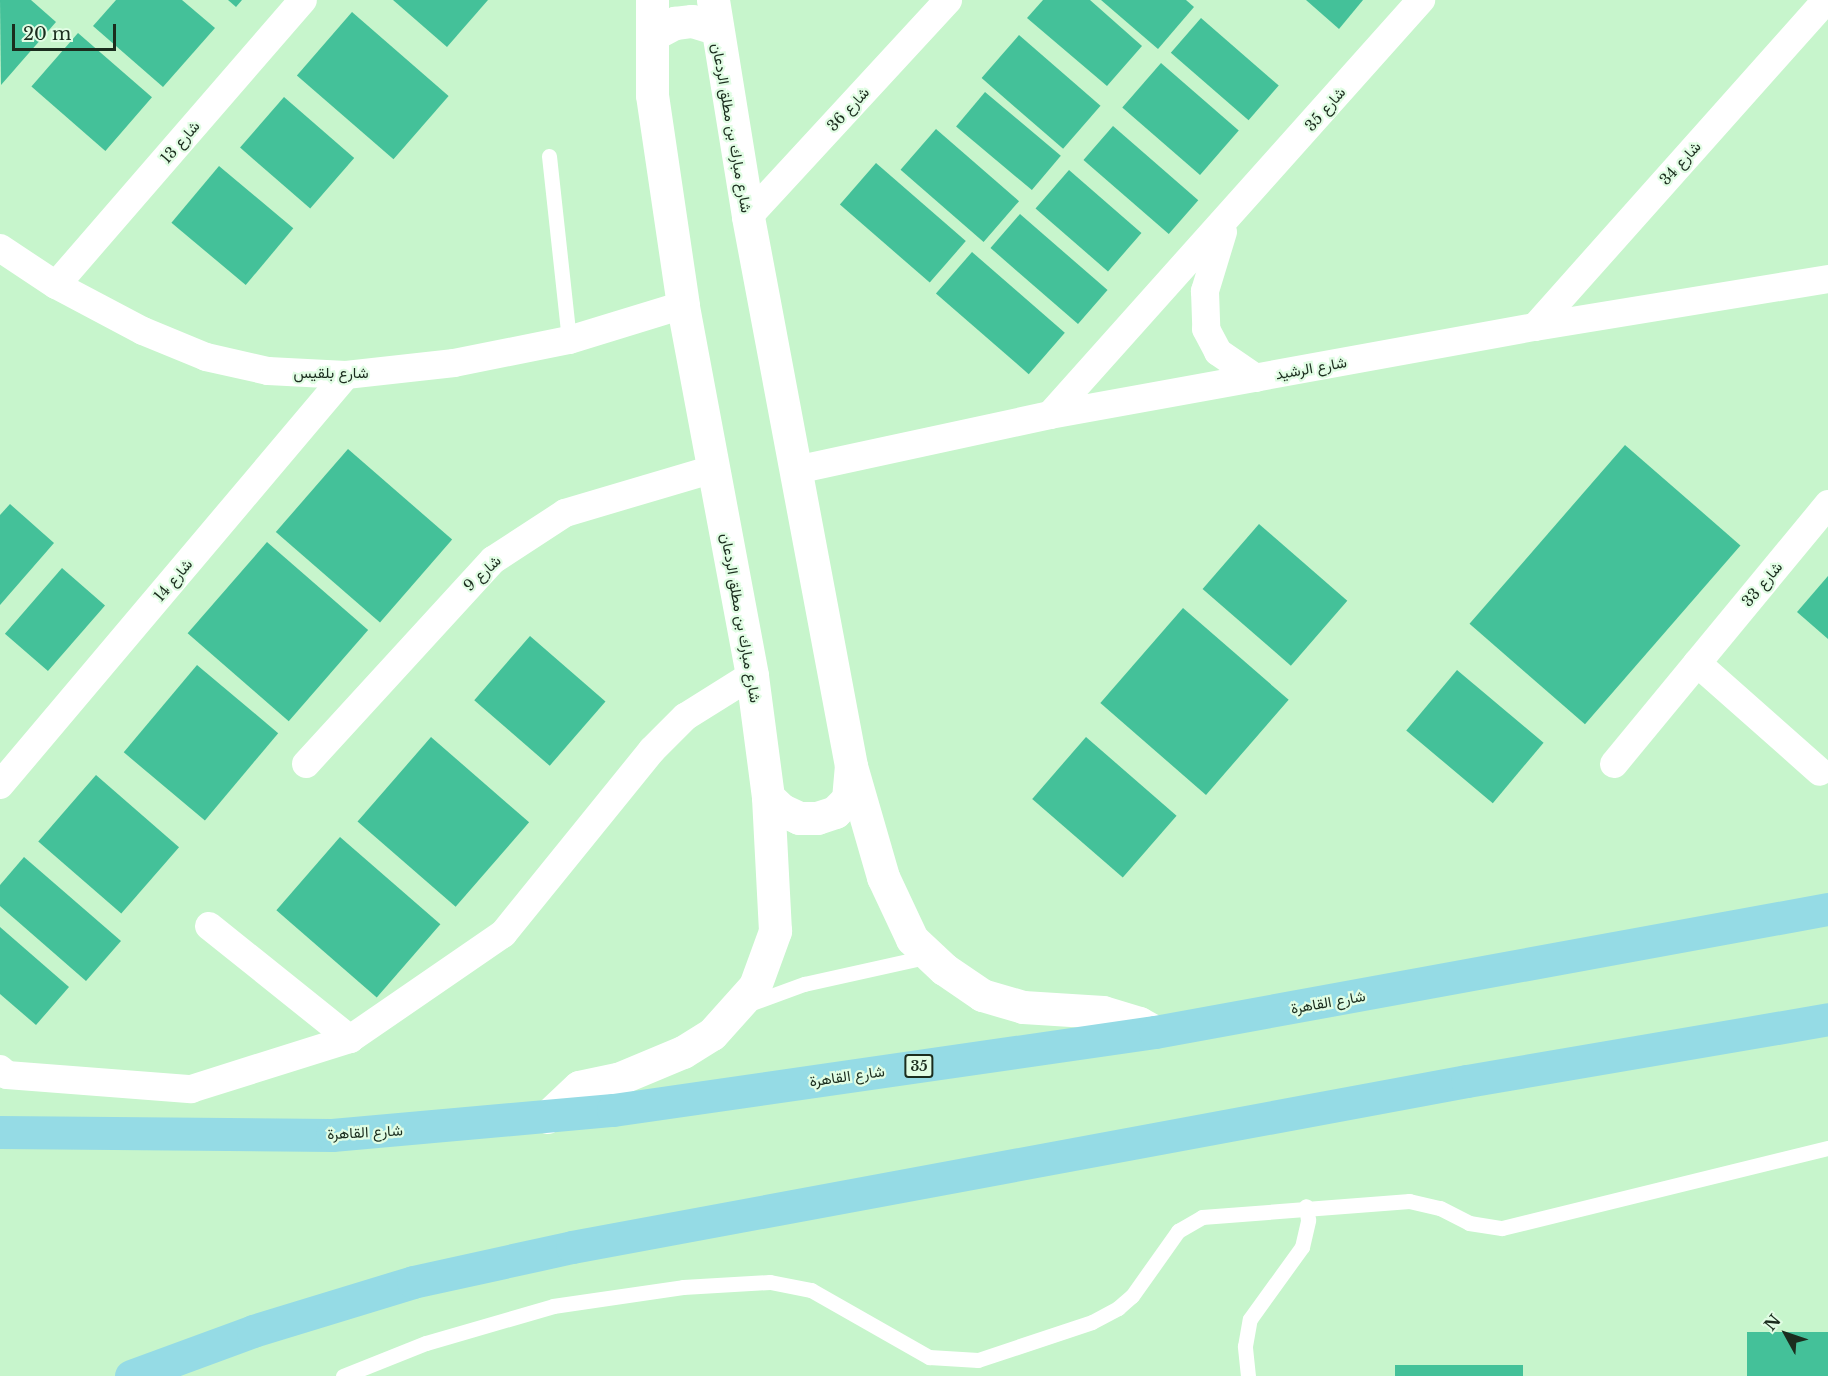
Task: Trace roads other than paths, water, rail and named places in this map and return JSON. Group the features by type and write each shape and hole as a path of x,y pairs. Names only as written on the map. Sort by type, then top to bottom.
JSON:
{"main road":[{"name":"شارع القاهرة","path":"0,1132 332,1135 547,1117 1155,1032 1828,909"},
{"path":"131,1376 253,1331 413,1282 572,1246 1467,1081 1828,1019"}],"street":[{"name":"شارع 13","path":"56,285 303,0"},
{"name":"شارع مبارك بن مطلق الردعان","path":"547,1117 579,1087 618,1079 683,1052 712,1034 755,986 775,931 768,797 752,675 683,305 652,95 652,0"},
{"name":"شارع 36","path":"748,218 948,0"},
{"name":"شارع 35","path":"1050,415 1228,219 1421,0"},
{"name":"شارع 34","path":"1535,327 1826,0"},
{"name":"شارع مبارك بن مطلق الردعان","path":"714,14 748,218 851,766 883,877 912,939 944,969 1002,1004 1103,1012 1139,1023 1155,1032"},
{"path":"652,35 675,23 692,21 714,14"},
{"name":"شارع 35","path":"1228,219 1209,274 1203,317 1218,352 1256,378"},
{"name":"شارع بلقيس","path":"0,248 56,285 143,331 207,357 268,371 346,375 454,363 569,340 683,305"},
{"name":"شارع الرشيد","path":"796,470 1050,415 1535,327 1828,279"},
{"name":"شارع 14","path":"0,785 346,375"},
{"name":"شارع 9","path":"306,764 493,560 565,513 714,469"},
{"name":"شارع 33","path":"1614,764 1828,504"},
{"path":"1697,663 1820,772"},
{"path":"0,1069 7,1075 191,1089 350,1039 503,934 651,750 685,717 752,675"},
{"path":"768,797 782,810 799,818 826,815 848,799 851,766"},
{"path":"209,926 350,1039"}],"lane":[{"path":"549,156 557,202 569,340"},
{"path":"734,1010 804,984 921,958 944,969"},
{"path":"343,1376 365,1372 447,1336 553,1306 683,1287 770,1282 811,1290 929,1357 978,1360 1102,1318 1118,1308 1132,1296 1178,1231 1202,1216 1306,1206 1409,1201 1440,1208 1469,1222 1502,1228 1828,1148"},
{"path":"1248,1376 1245,1346 1250,1319 1302,1246 1308,1220 1306,1206"}]}
